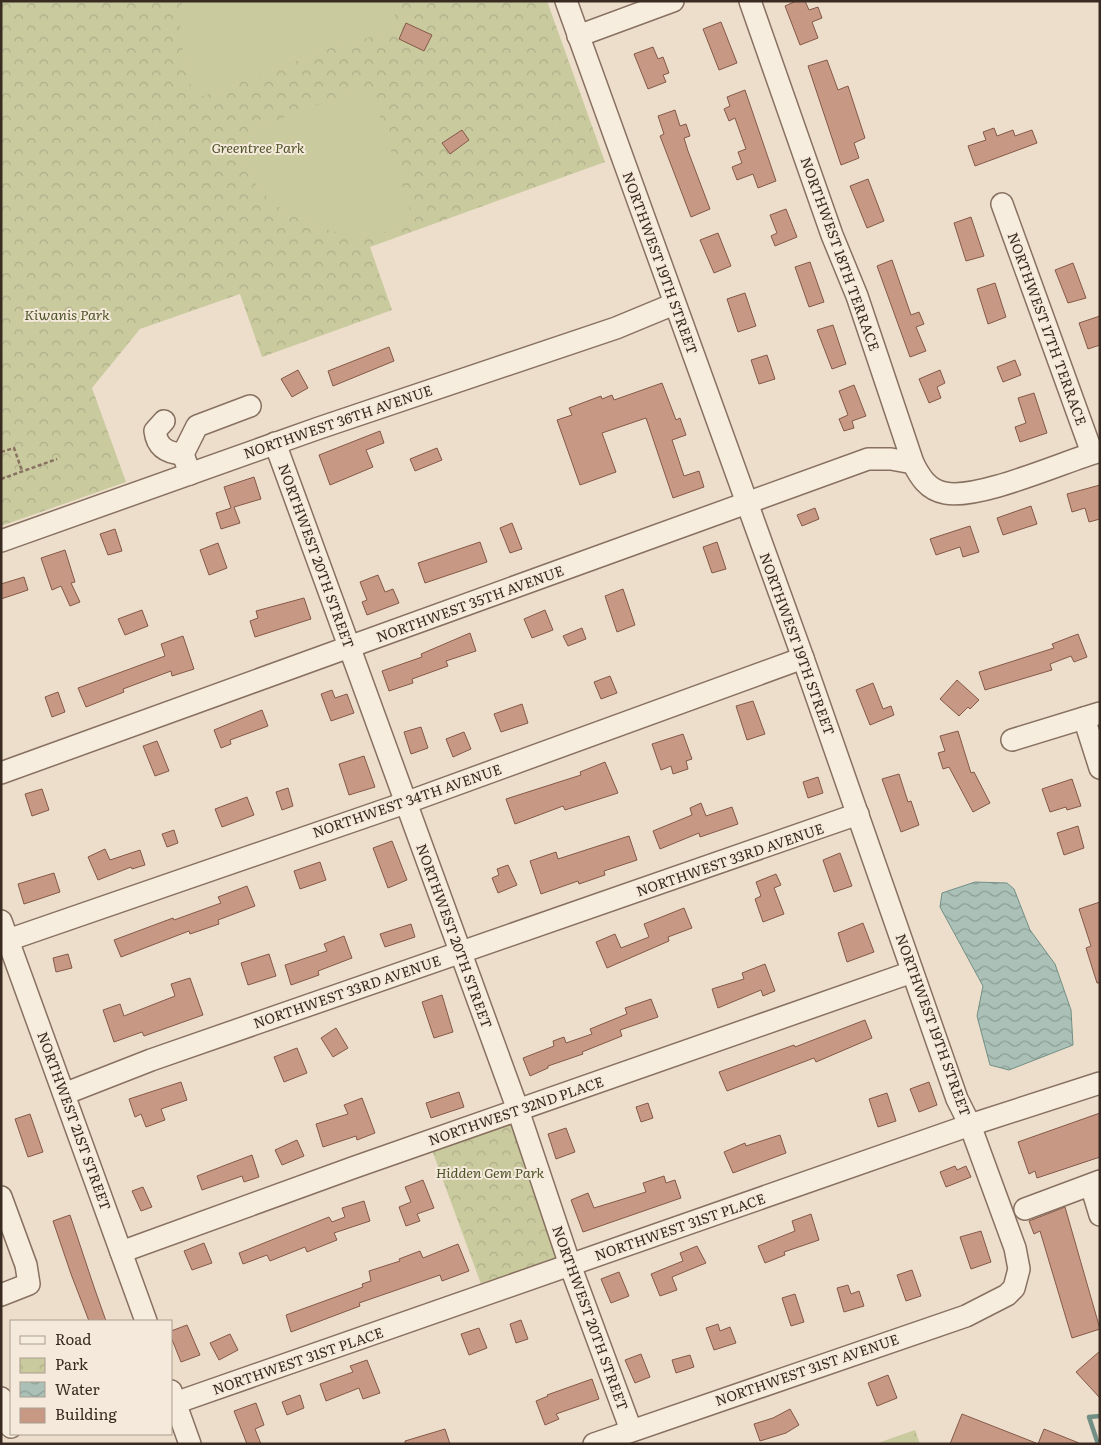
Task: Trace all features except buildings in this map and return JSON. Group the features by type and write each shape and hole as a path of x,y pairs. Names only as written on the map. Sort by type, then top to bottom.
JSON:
{"street":[{"name":"NORTHWEST 19TH STREET","path":"566,1 674,304 804,658 957,1099 970,1125 1015,1248 1019,1269 1014,1288"},
{"path":"578,36 673,1"},
{"name":"NORTHWEST 18TH TERRACE","path":"750,1 832,235 857,296 913,463 923,482 944,494 972,493 1096,452"},
{"name":"NORTHWEST 17TH TERRACE","path":"1002,204 1096,452"},
{"name":"NORTHWEST 36TH AVENUE","path":"1,541 275,443 616,328 674,304"},
{"path":"190,474 182,454 197,426 250,406"},
{"path":"182,454 171,454 161,447 156,440 155,431 170,418 188,420 197,426"},
{"name":"NORTHWEST 20TH STREET","path":"275,443 518,1110 570,1265 631,1430"},
{"name":"NORTHWEST 35TH AVENUE","path":"1,773 868,460 890,459 913,463"},
{"name":"NORTHWEST 34TH AVENUE","path":"5,930 405,803 804,658"},
{"path":"1012,740 1092,715 1100,768"},
{"name":"NORTHWEST 33RD AVENUE","path":"64,1094 151,1060 461,954 858,814"},
{"name":"NORTHWEST 21ST STREET","path":"5,930 146,1320"},
{"name":"NORTHWEST 32ND PLACE","path":"121,1252 912,972"},
{"name":"NORTHWEST 31ST PLACE","path":"173,1397 570,1265 970,1125 1100,1083"},
{"path":"1026,1208 1095,1183 1100,1215"},
{"path":"1,1197 26,1265 30,1284 1,1294"},
{"name":"NORTHWEST 31ST AVENUE","path":"594,1444 966,1316 997,1302 1014,1288"},
{"path":"173,1397 190,1444"},
{"path":"1,1398 10,1424"}],"path":[{"path":"1,452 14,448 22,471"},
{"path":"1,479 58,459"}],"green space":[{"name":"Greentree Park","path":"1,1 547,1 605,162 370,247 392,310 262,357 240,294 140,329 92,388 126,482 1,526"},
{"path":"182,1 388,1 397,20 392,32 339,45 195,99 185,63 181,38 180,13"},
{"path":"361,89 373,95 414,222 385,232 350,234 314,226 296,218 281,208 255,183 249,174 236,142 255,128"},
{"name":"Hidden Gem Park","path":"518,1110 570,1265 485,1295 429,1142"},
{"path":"915,1430 920,1444 875,1444"}],"water":[{"path":"975,882 1007,883 1014,889 1030,930 1055,964 1071,1010 1073,1045 1009,1070 990,1065 977,1016 983,986 940,907 942,893"}],"waterway":[{"path":"1098,1444 1089,1417 1100,1416"}],"park label":[{"name":"Kiwanis Park","path":"67,315"}]}
